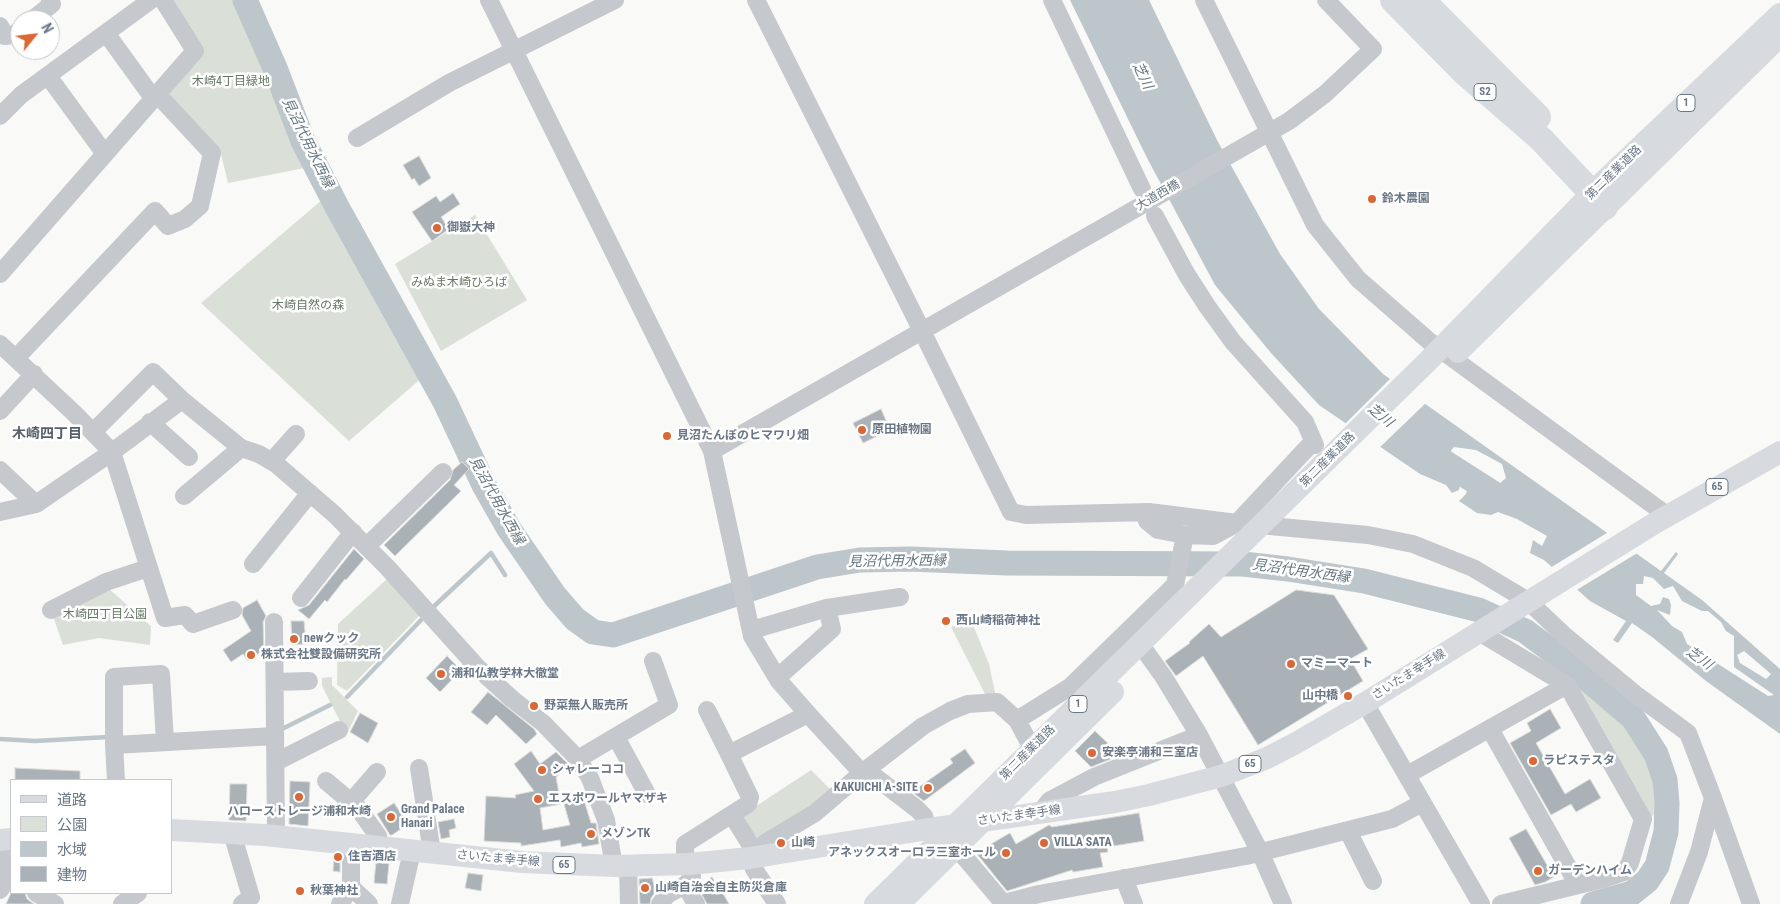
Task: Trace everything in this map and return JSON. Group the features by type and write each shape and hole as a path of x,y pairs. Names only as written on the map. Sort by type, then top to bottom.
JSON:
{"highway":[{"name":"S2","path":"1407,4 1464,73 1604,195"}],"main road":[{"name":"第二産業道路","path":"1604,195 1780,14"},
{"name":"第二産業道路","path":"875,904 1139,643 1211,586 1431,358 1604,195 1780,36"},
{"name":"さいたま幸手線","path":"172,830 276,836 522,862 621,866 687,874 754,858 928,829 1115,802 1221,776 1281,750 1365,703 1661,520 1780,452"},
{"name":"第二産業道路","path":"899,904 983,821 1139,643"}],"street":[{"path":"44,10 52,4 50,0"},
{"path":"0,116 21,95 151,0"},
{"path":"0,274 195,51 163,0"},
{"path":"489,0 712,451 752,636 777,678 808,714 862,772 874,776 917,809 924,816 928,829"},
{"path":"357,138 449,82 615,0"},
{"path":"756,0 1011,512 1026,515 1144,512 1368,535 1413,544 1473,568 1528,601 1565,636 1635,694 1688,734 1751,904"},
{"path":"1052,0 1142,189"},
{"path":"1204,0 1315,225 1358,279 1429,341 1661,520"},
{"name":"大道西橋","path":"712,451 1289,121 1325,94 1373,48 1326,0"},
{"path":"0,26 5,36 10,35"},
{"path":"16,358 155,212 168,226 185,219 200,206 212,153 155,96 106,33"},
{"path":"48,76 105,154"},
{"path":"1144,512 1147,521 1155,528 1184,543 1213,536 1237,523 1311,446 1305,422 1233,342 1187,275 1155,216"},
{"path":"0,344 34,374 112,452 165,618 185,615 193,624 233,610"},
{"path":"93,432 153,372 182,400 241,448 272,461 310,493 367,546 478,668 512,699 543,723 578,759 590,778 606,820 621,866 629,904"},
{"path":"0,411 34,374"},
{"path":"0,512 36,504 112,452 182,400"},
{"path":"150,422 189,457"},
{"path":"272,461 296,434"},
{"path":"184,496 241,448"},
{"path":"0,470 36,504"},
{"path":"367,546 442,472"},
{"path":"252,564 310,493"},
{"path":"300,598 352,532"},
{"path":"1017,720 1139,643 1174,585 1184,543"},
{"path":"51,610 106,582 148,568"},
{"path":"752,630 827,608 900,597"},
{"path":"777,678 832,629 827,608"},
{"path":"274,622 276,836"},
{"path":"1483,629 1566,685 1643,819 1630,863 1624,872 1619,875 1501,904"},
{"path":"1139,643 1199,734 1260,852 1283,904"},
{"path":"578,759 670,706 653,661"},
{"path":"116,779 114,677 161,674 165,742"},
{"path":"274,682 309,681"},
{"path":"1407,775 1566,685"},
{"path":"754,858 765,842 815,813 862,772 923,726 950,711 968,704 997,702 1017,720 1032,748"},
{"path":"1365,703 1480,904"},
{"path":"696,904 687,874 685,844 748,804 750,797 707,710"},
{"path":"729,754 808,714"},
{"path":"1490,729 1578,885"},
{"path":"276,762 339,730"},
{"path":"1041,812 1049,801 1094,777 1199,734"},
{"path":"114,745 275,736"},
{"path":"616,737 647,794"},
{"path":"400,904 422,852 419,768"},
{"path":"351,802 377,772"},
{"path":"326,781 358,808 378,836 380,848"},
{"path":"1679,904 1699,852 1713,798"},
{"path":"956,847 1004,903 1039,894 1260,852 1348,831 1392,819 1422,803"},
{"path":"732,815 754,858 754,869 777,904"},
{"path":"1348,831 1373,880"},
{"path":"232,833 251,898 242,904"},
{"path":"6,839 6,883"},
{"path":"340,904 351,887 352,845"},
{"path":"660,904 687,874"},
{"path":"1124,878 1134,904"},
{"path":"351,887 369,904"},
{"path":"38,894 55,904"},
{"path":"122,904 137,894"}],"green space":[{"name":"木崎自然の森","path":"171,0 239,0 257,35 303,151 381,291 424,376 349,441 201,303 323,199 305,168 228,183 221,154 171,100 169,90 203,50"},
{"name":"みぬま木崎ひろば","path":"475,215 527,300 441,351 395,264"},
{"path":"387,579 421,614 347,691 337,685 338,624"},
{"name":"木崎四丁目公園","path":"108,588 151,626 150,645 99,638 63,645 53,616"},
{"path":"971,620 989,664 996,697 986,696 951,627"},
{"path":"332,677 332,685 358,711 345,738 340,729 343,727 322,686 322,678"},
{"path":"1576,679 1614,710 1633,729 1650,754 1658,778 1661,810 1649,818 1573,681"},
{"path":"811,770 833,792 755,842 741,816"}],"water":[{"path":"1070,0 1149,0 1217,140 1280,254 1319,309 1383,374 1661,571 1676,552 1678,554 1664,573 1702,600 1780,669 1780,734 1706,681 1632,623 1618,643 1613,640 1626,621 1590,601 1544,560 1530,553 1533,540 1542,546 1547,536 1517,519 1498,512 1491,515 1477,513 1459,501 1466,494 1468,487 1461,480 1459,490 1452,493 1446,485 1420,474 1319,405 1271,353 1215,285 1147,158","holes":["1454,447 1476,450 1502,464 1506,478 1492,486 1451,471 1454,462 1449,453","1644,576 1653,578 1664,589 1673,586 1682,601 1702,611 1708,611 1721,622 1726,631 1734,636 1734,667 1774,695 1768,696 1687,644 1682,632 1672,626 1657,610 1670,615 1671,605 1669,599 1663,597 1660,604 1651,606 1636,595 1636,584 1643,584","1744,651 1771,674 1766,679 1740,663 1737,655"]}],"pier":[{"path":"1392,377 1427,402 1378,449 1344,425"},
{"path":"1610,531 1639,552 1575,591 1550,568"}],"building":[{"path":"419,156 431,178 419,186 414,178 412,180 403,165"},
{"path":"453,193 460,204 441,217 449,229 432,241 412,212 436,196 440,202"},
{"path":"881,409 890,430 863,443 853,423"},
{"path":"462,462 469,469 454,485 461,491 395,556 384,545 450,480 453,470"},
{"path":"354,549 364,559 327,602 325,600 309,619 298,610 309,605"},
{"path":"1296,590 1334,595 1368,649 1350,659 1363,681 1258,745 1203,656 1176,676 1165,661 1190,643 1209,624 1221,637"},
{"path":"257,600 266,616 263,622 264,653 259,653 248,661 243,654 231,662 223,650 251,631 242,615 243,608"},
{"path":"291,621 304,621 306,644 292,645"},
{"path":"447,656 461,670 440,692 426,678"},
{"path":"488,692 534,729 537,734 526,744 496,715 487,725 471,712"},
{"name":"ラピステスタ","path":"1550,709 1561,728 1536,743 1565,794 1590,779 1601,798 1576,812 1571,804 1551,815 1510,743 1531,731 1527,723"},
{"path":"360,713 378,723 368,743 350,732"},
{"path":"1095,731 1117,752 1111,759 1091,767 1075,751"},
{"path":"965,749 975,763 924,801 912,792 953,763 950,759"},
{"path":"531,751 540,764 556,752 570,766 556,777 561,804 540,808 543,830 570,825 564,804 584,800 591,823 596,823 599,844 582,847 581,843 561,847 560,840 521,846 521,843 484,841 486,796 516,798 515,795 534,791 514,764"},
{"path":"15,768 80,771 80,779 15,779"},
{"name":"ハローストレージ浦和木崎","path":"290,781 310,782 308,826 289,824"},
{"path":"230,784 247,784 246,821 229,820"},
{"name":"Grand Palace Hanari","path":"394,803 408,824 390,835 377,814"},
{"path":"1139,813 1144,841 1107,847 1108,852 1100,853 1103,867 1073,872 1072,870 1007,891 977,854 1010,833 1016,844 1049,825 1052,827"},
{"path":"454,819 456,828 449,830 450,837 441,839 438,822"},
{"path":"1526,829 1554,877 1535,885 1509,838"},
{"path":"334,855 340,856 340,872 333,871"},
{"path":"376,862 389,863 387,884 374,883"},
{"path":"468,873 483,875 481,891 465,888"},
{"path":"712,877 729,904 707,904 698,887"},
{"name":"山崎自治会自主防災倉庫","path":"652,878 656,891 651,898 650,904 640,904 639,879"},
{"path":"11,894 25,894 27,899 34,904 6,904"}],"waterway":[{"name":"見沼代用水西縁","path":"245,0 275,68 303,141 337,207 445,402 484,485 509,529 555,596 575,619 593,632 613,635 817,567 860,560 910,559 1007,563 1243,564 1364,581 1479,610 1525,631 1572,666 1633,718 1656,754 1665,780 1667,803 1666,832 1657,866 1647,881 1632,893 1593,904"},
{"name":"芝川","path":"1424,449 1496,495"},
{"path":"431,609 491,553 505,575"},
{"path":"347,697 424,617"},
{"path":"284,728 330,705"},
{"path":"0,739 35,741 108,737"}],"place":[{"name":"鈴木農園","path":"1372,199"},
{"name":"御嶽大神","path":"437,228"},
{"name":"原田植物園","path":"862,430"},
{"name":"見沼たんぼのヒマワリ畑","path":"667,436"},
{"name":"西山崎稲荷神社","path":"946,621"},
{"name":"newクック","path":"294,639"},
{"name":"株式会社雙設備研究所","path":"251,655"},
{"name":"マミーマート","path":"1291,664"},
{"name":"浦和仏教学林大徹堂","path":"441,674"},
{"name":"山中橋","path":"1348,696"},
{"name":"野菜無人販売所","path":"534,706"},
{"name":"安楽亭浦和三室店","path":"1092,753"},
{"name":"ラピステスタ","path":"1533,761"},
{"name":"シャレーココ","path":"542,770"},
{"name":"KAKUICHI A-SITE","path":"928,788"},
{"name":"ハローストレージ浦和木崎","path":"299,797"},
{"name":"エスポワールヤマザキ","path":"538,799"},
{"name":"Grand Palace Hanari","path":"391,817"},
{"name":"メゾンTK","path":"591,834"},
{"name":"山崎","path":"781,843"},
{"name":"VILLA SATA","path":"1044,843"},
{"name":"アネックスオーロラ三室ホール","path":"1006,853"},
{"name":"住吉酒店","path":"338,857"},
{"name":"ガーデンハイム","path":"1538,871"},
{"name":"山崎自治会自主防災倉庫","path":"645,888"},
{"name":"秋葉神社","path":"300,891"}],"district":[{"name":"木崎四丁目","path":"47,434"}],"park label":[{"name":"木崎4丁目緑地","path":"231,82"}]}
